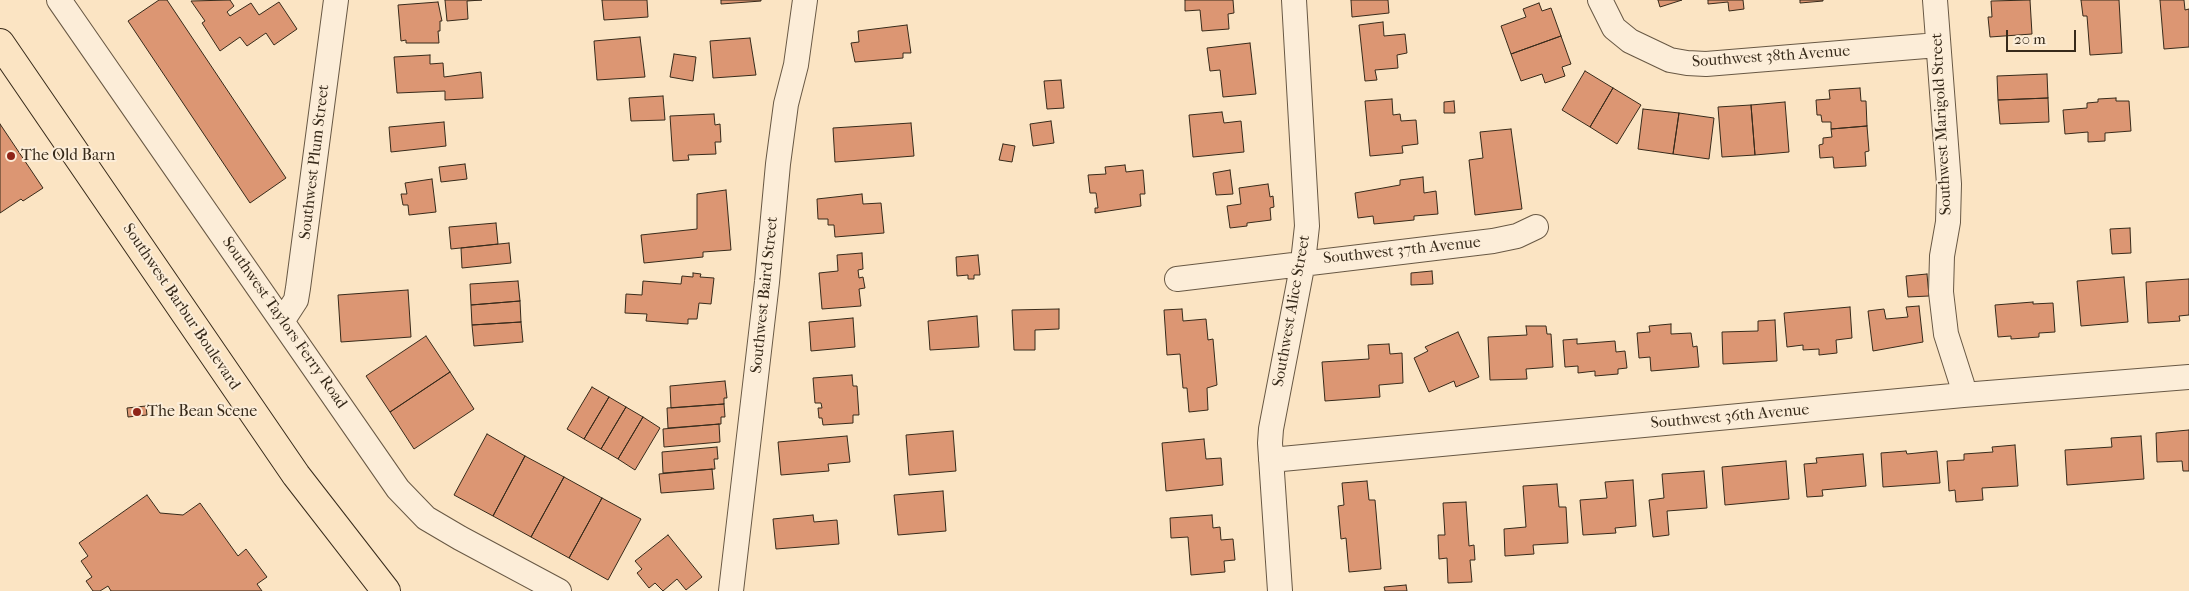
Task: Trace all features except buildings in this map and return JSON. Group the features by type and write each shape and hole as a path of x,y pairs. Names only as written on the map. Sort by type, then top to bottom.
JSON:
{"main road":[{"name":"Southwest Barbur Boulevard","path":"0,43 296,475 386,591"}],"street":[{"name":"Southwest Taylors Ferry Road","path":"59,0 283,320 398,489 426,518 559,591"},
{"name":"Southwest Plum Street","path":"283,320 296,300 298,288 336,0"},
{"name":"Southwest Baird Street","path":"731,591 768,274 778,164 786,104 796,65 805,0"},
{"name":"Southwest Alice Street","path":"1280,591 1270,443 1272,416 1303,262 1307,226 1307,199 1294,0"},
{"name":"Southwest 38th Avenue","path":"1600,0 1614,28 1630,41 1670,60 1687,63 1706,64 1938,45"},
{"name":"Southwest Marigold Street","path":"1935,0 1949,191 1948,222 1942,256 1941,292 1946,334 1962,384 1963,395"},
{"name":"Southwest 37th Avenue","path":"1177,279 1303,262 1493,241 1517,236 1536,227"},
{"name":"Southwest 36th Avenue","path":"1271,460 1963,395 2189,377"}],"place":[{"name":"The Old Barn","path":"11,156"},
{"name":"The Bean Scene","path":"137,412"}]}
